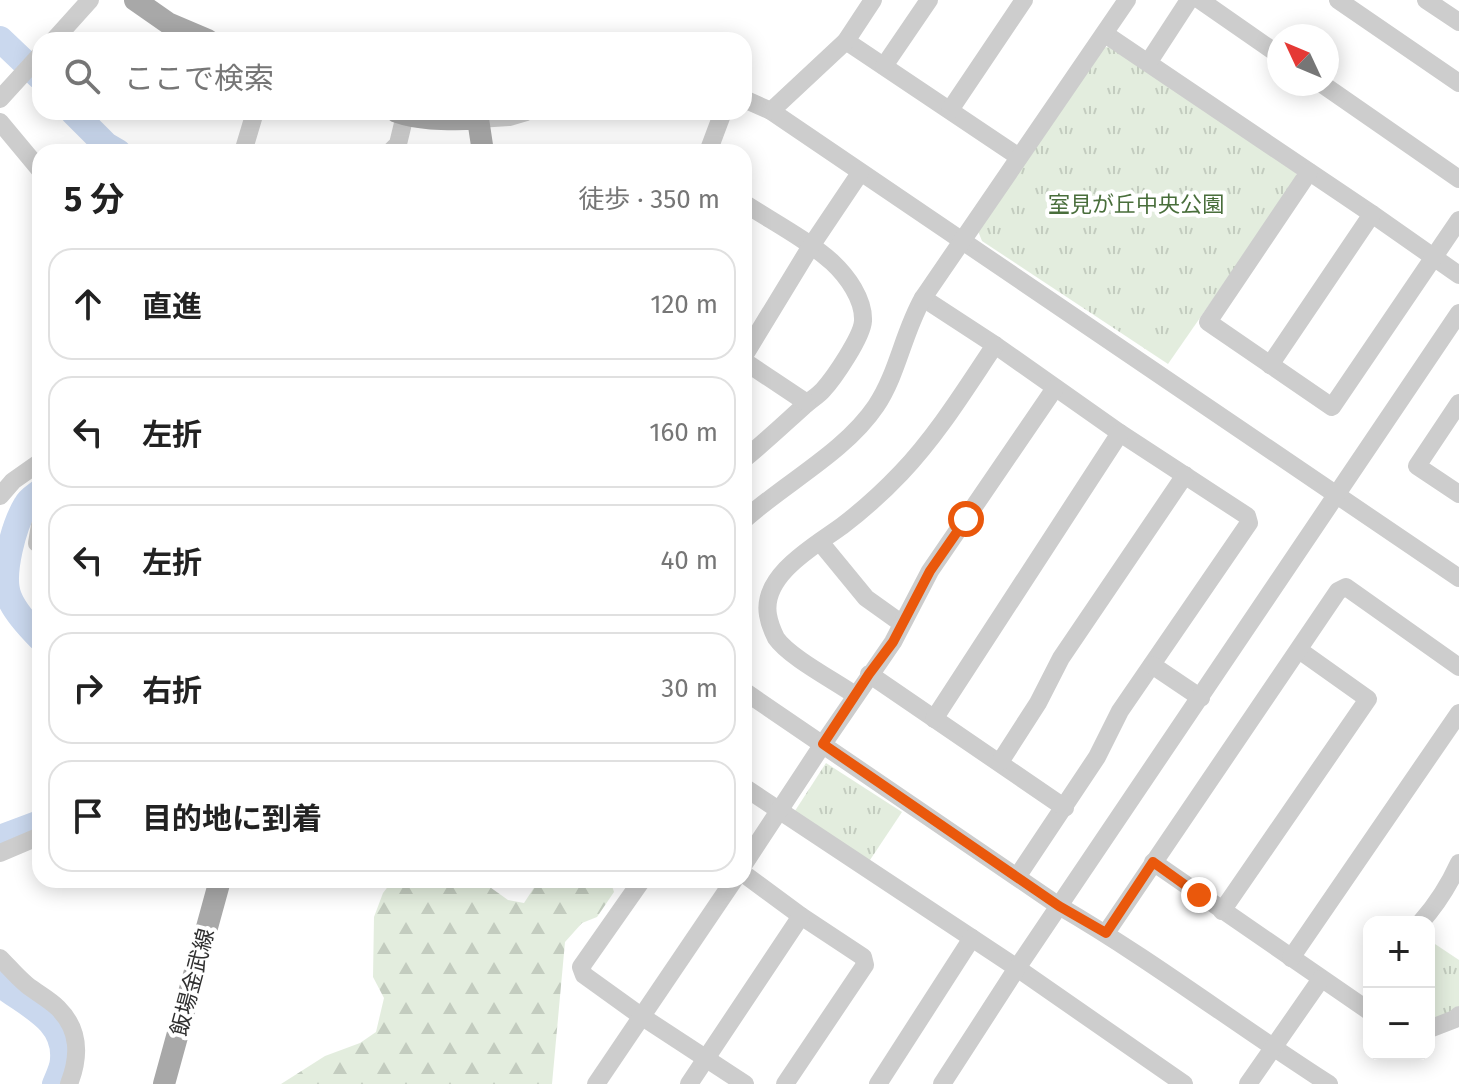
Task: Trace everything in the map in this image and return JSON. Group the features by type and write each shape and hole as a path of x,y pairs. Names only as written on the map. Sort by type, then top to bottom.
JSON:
{"main road":[{"path":"135,0 168,23 189,32"},
{"path":"478,120 482,144"},
{"name":"飯場金武線","path":"164,1084 218,888"}],"street":[{"path":"61,32 90,0"},
{"path":"771,111 846,41 873,0"},
{"path":"884,66 929,0"},
{"path":"950,110 1024,0"},
{"path":"752,514 847,439 868,417 892,377 912,317 923,298 1127,0"},
{"path":"1148,63 1189,0"},
{"path":"1200,0 1267,47"},
{"path":"1338,0 1459,83"},
{"path":"1426,0 1459,22"},
{"path":"1105,34 1459,275"},
{"path":"846,41 1019,157"},
{"path":"0,99 32,64"},
{"path":"1339,96 1459,179"},
{"path":"752,103 771,111 1459,578"},
{"path":"245,144 253,120"},
{"path":"398,144 400,120"},
{"path":"711,144 720,120"},
{"path":"0,122 32,160"},
{"path":"1309,172 1208,322 1332,407 1459,220"},
{"path":"752,345 811,246 860,173"},
{"path":"752,208 832,263 847,279 861,306 863,321 859,335 823,391 752,452"},
{"path":"1270,365 1372,214"},
{"path":"923,298 1247,516 1249,523 1120,711 1097,757 1017,877"},
{"path":"942,1084 1459,313"},
{"path":"855,695 790,652 776,637 767,613 771,590 788,566 883,492 904,471 934,434 995,345"},
{"path":"752,364 807,403"},
{"path":"752,852 893,642 930,571 1055,388"},
{"path":"1459,403 1417,466 1459,494"},
{"path":"934,719 1120,433"},
{"path":"0,496 13,481 32,468"},
{"path":"1000,762 1038,703 1061,658 1185,475"},
{"path":"820,542 866,598 901,623"},
{"path":"1106,933 1338,591 1346,587 1459,667"},
{"path":"1222,911 1368,699 1299,650"},
{"path":"1152,665 1201,698"},
{"path":"869,674 1065,808"},
{"path":"752,696 1059,906 1106,933 1329,1084"},
{"path":"1291,958 1459,713"},
{"path":"752,792 1017,968 1184,1084"},
{"path":"0,853 32,839"},
{"path":"1153,862 1321,979 1363,1000"},
{"path":"1426,916 1448,886 1459,863"},
{"path":"752,880 863,957 865,965 785,1084"},
{"path":"636,888 581,967 584,975 745,1084"},
{"path":"596,1084 729,888"},
{"path":"689,1084 801,916"},
{"path":"878,1084 972,938"},
{"path":"0,958 24,983 57,1007 71,1024 78,1052 69,1084"},
{"path":"1248,1084 1321,979"},
{"path":"1435,1027 1459,1015"}],"green space":[{"name":"室見が丘中央公園","path":"1110,46 1296,171 1297,178 1168,364 982,241 978,231 1103,48"},
{"path":"826,763 902,812 868,863 793,814"},
{"path":"387,888 491,888 508,900 524,903 534,888 613,888 614,892 597,917 582,923 565,942 552,1084 281,1084 325,1056 360,1043 376,1032 384,998 373,977 374,917"},
{"path":"1435,944 1459,960 1459,1006 1435,1019"}],"waterway":[{"path":"0,39 32,69"},
{"path":"81,120 105,144"},
{"path":"32,498 17,525 6,576 11,602 32,629"},
{"path":"0,838 32,826"},
{"path":"0,984 42,1014 58,1033 63,1059 55,1084"}],"route":[{"path":"966,519 930,571 893,642 823,744 1059,906 1106,933 1153,862 1199,895"}]}
